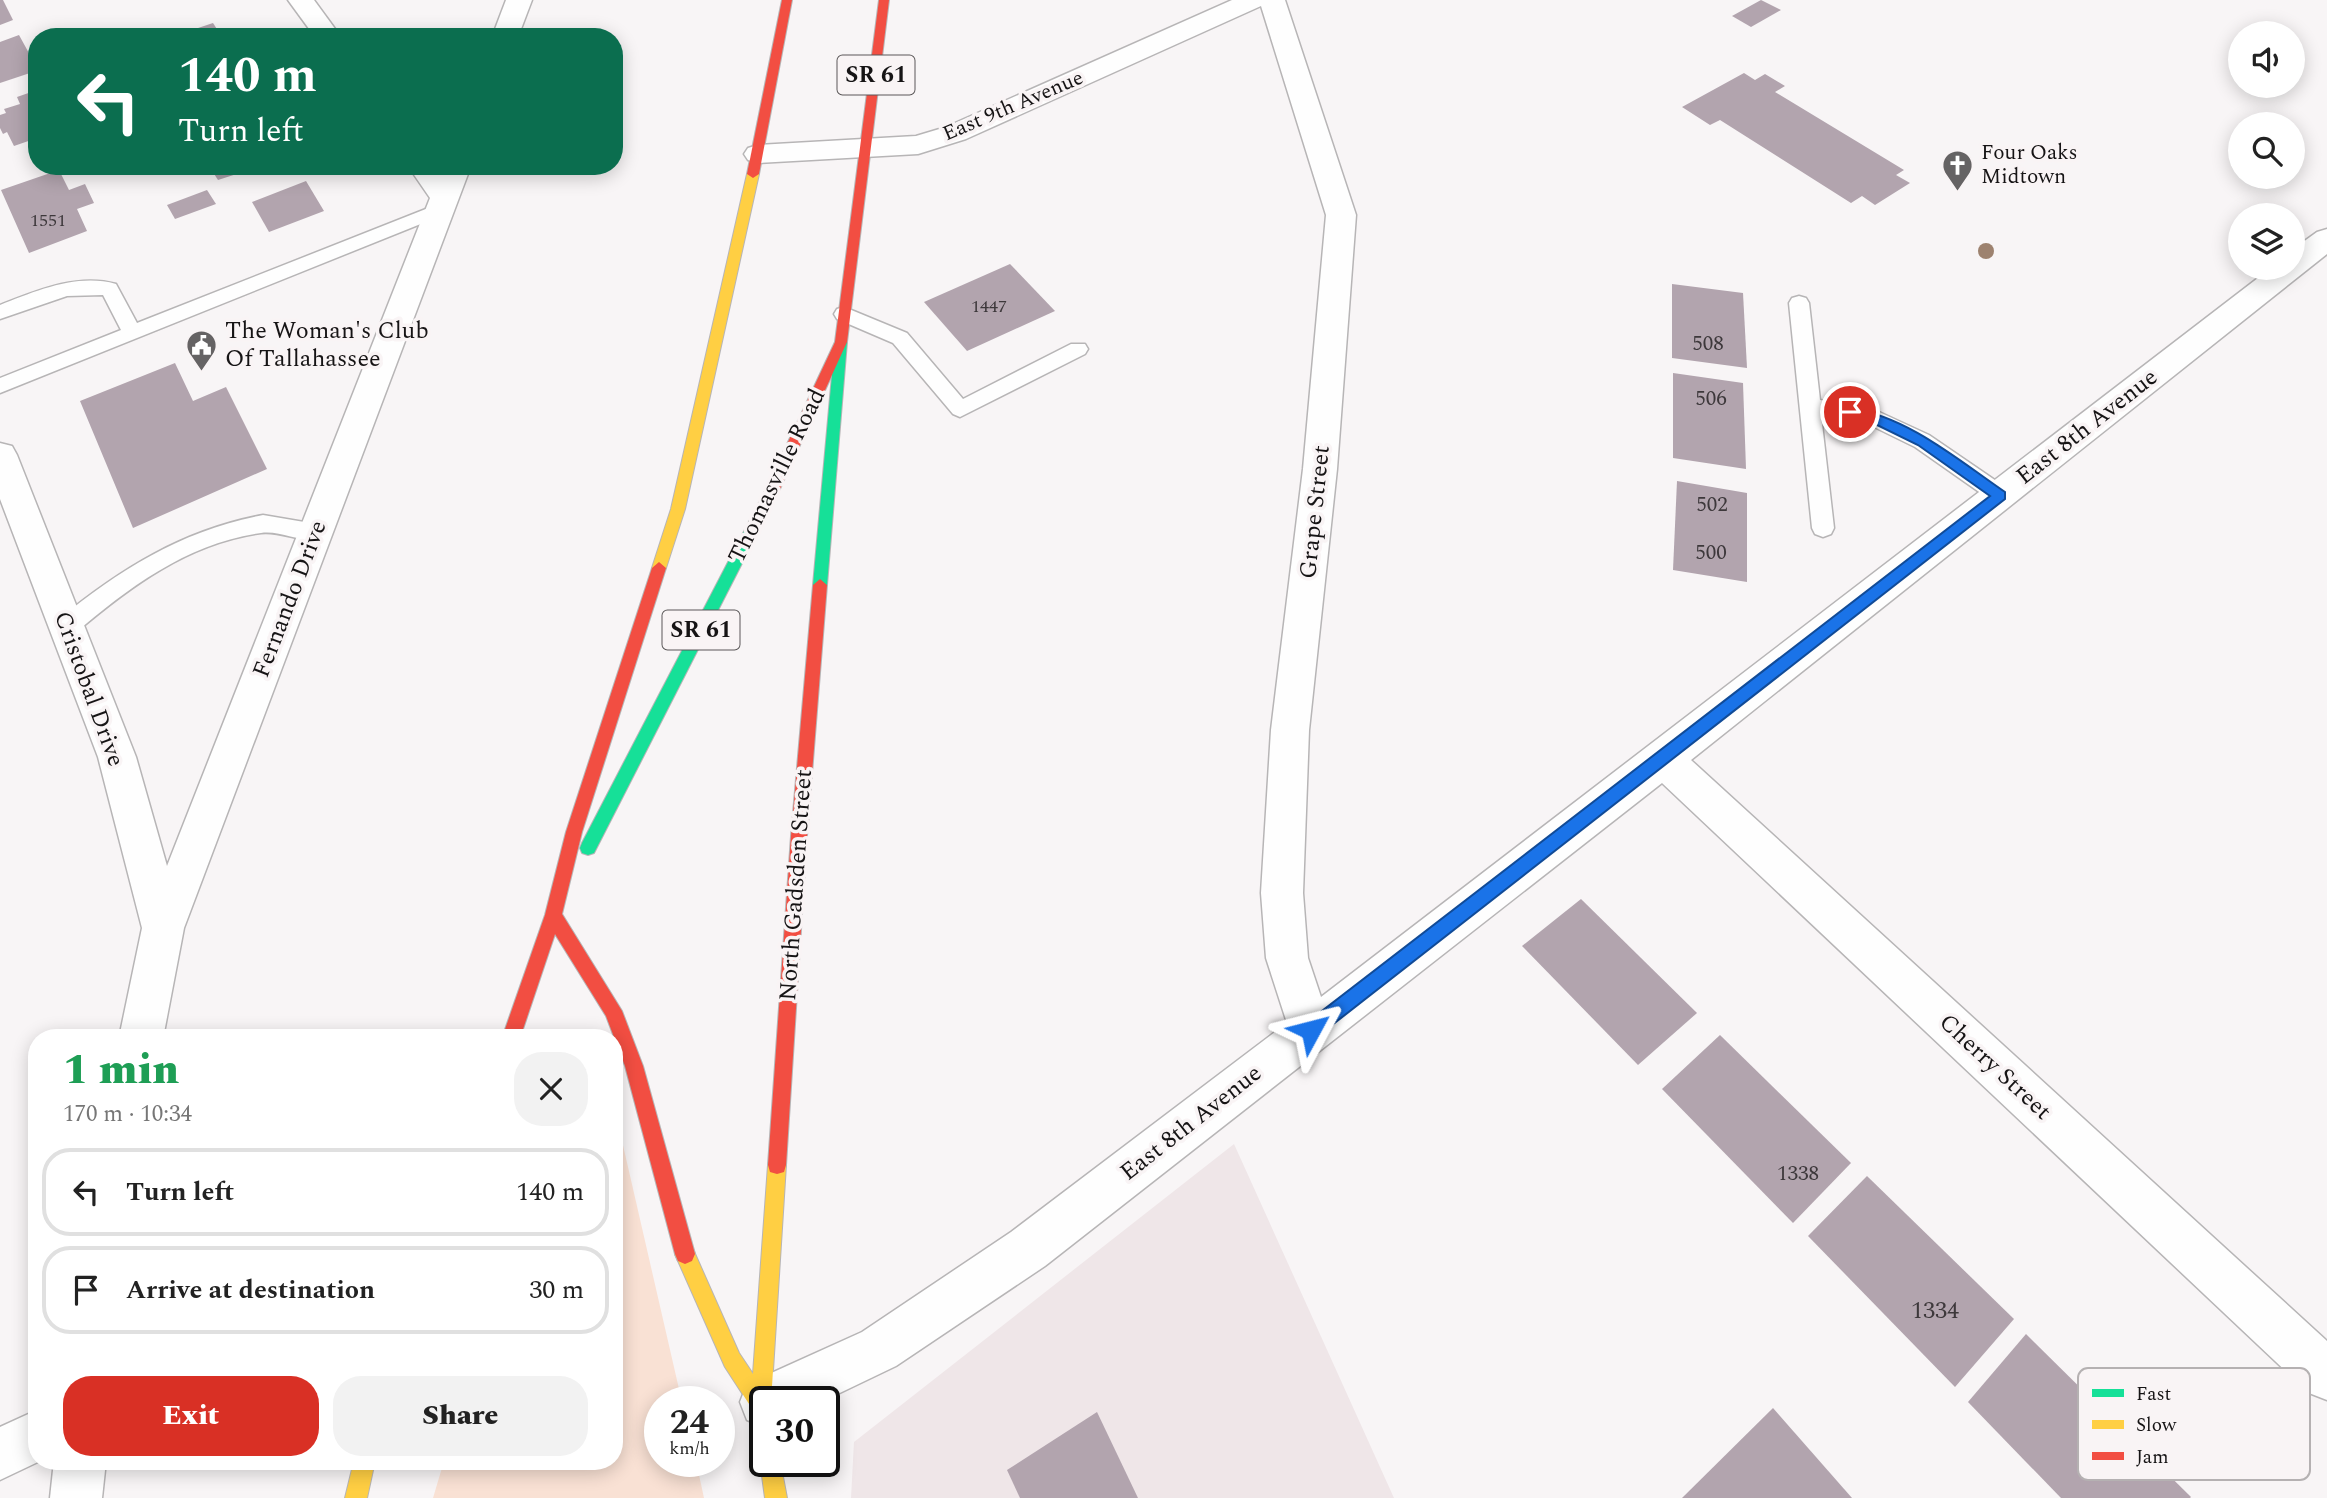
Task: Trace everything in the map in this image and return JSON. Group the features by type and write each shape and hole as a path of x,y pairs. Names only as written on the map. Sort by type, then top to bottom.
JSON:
{"main road":[{"name":"Thomasville Road","path":"513,1029 553,915 574,832 678,509 758,154 787,0"},
{"name":"Thomasville Road","path":"553,915 762,512 841,342 884,0"},
{"name":"North Gadsden Street","path":"765,1386 799,836 841,342"},
{"path":"553,915 613,1012 620,1029"},
{"path":"623,1038 634,1066 684,1251 732,1360 749,1386"},
{"path":"356,1498 363,1470"},
{"path":"773,1477 776,1498"}],"street":[{"path":"301,0 321,28"},
{"path":"508,28 519,0"},
{"name":"East 9th Avenue","path":"758,154 918,145 956,133 1253,0"},
{"name":"Grape Street","path":"1272,0 1341,215 1320,469 1290,730 1282,893 1287,958 1311,1030"},
{"path":"431,175 447,191"},
{"name":"Fernando Drive","path":"143,1029 163,928 447,191"},
{"name":"East 8th Avenue","path":"2305,257 2327,239"},
{"name":"East 8th Avenue","path":"808,1386 879,1349 1028,1249 1663,759 2275,280"},
{"name":"Cristobal Drive","path":"0,455 117,757 163,928"},
{"name":"Cherry Street","path":"1663,759 2327,1375"},
{"path":"0,1455 28,1440"},
{"path":"76,1498 79,1470"}],"lane":[{"path":"0,386 133,333 447,191"},
{"path":"0,312 54,292 94,286 109,289 133,333"},
{"path":"1799,303 1823,528"},
{"path":"844,314 900,338 960,409 1078,349"},
{"path":"1810,406 1870,416 1922,442 2000,495"},
{"path":"66,627 109,590 141,568 205,538 265,524 316,533"}],"shaded area":[{"path":"1234,1144 1394,1498 851,1498 854,1442"},
{"path":"623,1145 678,1386 644,1386 644,1477 699,1477 704,1498 433,1498 441,1470 623,1470"}],"building":[{"path":"0,0 3,0 13,20 0,25"},
{"path":"1761,0 1781,10 1751,27 1732,16"},
{"path":"213,23 216,28 198,28"},
{"path":"19,35 28,51 28,74 0,83 0,42"},
{"path":"1744,73 1755,80 1765,74 1785,86 1775,92 1904,170 1896,175 1910,183 1875,205 1862,196 1851,203 1720,120 1710,125 1682,107"},
{"path":"28,93 28,141 14,146 7,132 3,134 0,128 0,115 6,113 4,109 20,104 17,97"},
{"path":"44,175 62,175 69,190 85,184 94,203 77,209 87,231 29,253 1,190"},
{"path":"215,175 233,175 218,180"},
{"path":"306,181 324,211 269,232 252,202"},
{"path":"207,190 216,204 175,219 167,205"},
{"path":"1010,264 1055,311 967,351 924,302"},
{"path":"1672,284 1743,293 1747,368 1672,358"},
{"path":"175,363 193,401 226,387 267,469 133,528 80,401"},
{"path":"1673,373 1743,383 1746,469 1673,458"},
{"path":"1677,481 1747,493 1747,582 1673,570"},
{"path":"1581,899 1697,1013 1638,1065 1522,946"},
{"path":"1720,1035 1851,1163 1793,1223 1662,1089"},
{"path":"1867,1176 2014,1319 1955,1387 1808,1236"},
{"path":"2026,1334 2078,1385 2078,1480 2174,1480 2191,1497 2061,1498 1968,1402"},
{"path":"1773,1408 1852,1498 1682,1498"},
{"path":"1097,1412 1138,1498 1020,1498 1007,1470"}],"traffic: fast":[{"path":"820,585 841,342"},
{"path":"588,848 772,491"}],"traffic: slow":[{"path":"659,568 678,509 753,174"},
{"path":"762,1386 777,1165"},
{"path":"685,1254 732,1360 749,1386"},
{"path":"356,1498 363,1470"},
{"path":"773,1477 776,1498"}],"traffic: jam":[{"path":"753,174 787,0"},
{"path":"772,491 841,342 884,0"},
{"path":"514,1029 553,915 574,832 659,568"},
{"path":"777,1165 799,836 820,585"},
{"path":"553,915 613,1011 620,1029"},
{"path":"623,1037 634,1066 685,1254"}],"place":[{"name":"Four Oaks Midtown","path":"1958,192"},
{"name":"The Woman's Club Of Tallahassee","path":"202,372"}],"route":[{"path":"1311,1030 2000,495 1922,442 1870,416 1850,412"}]}
